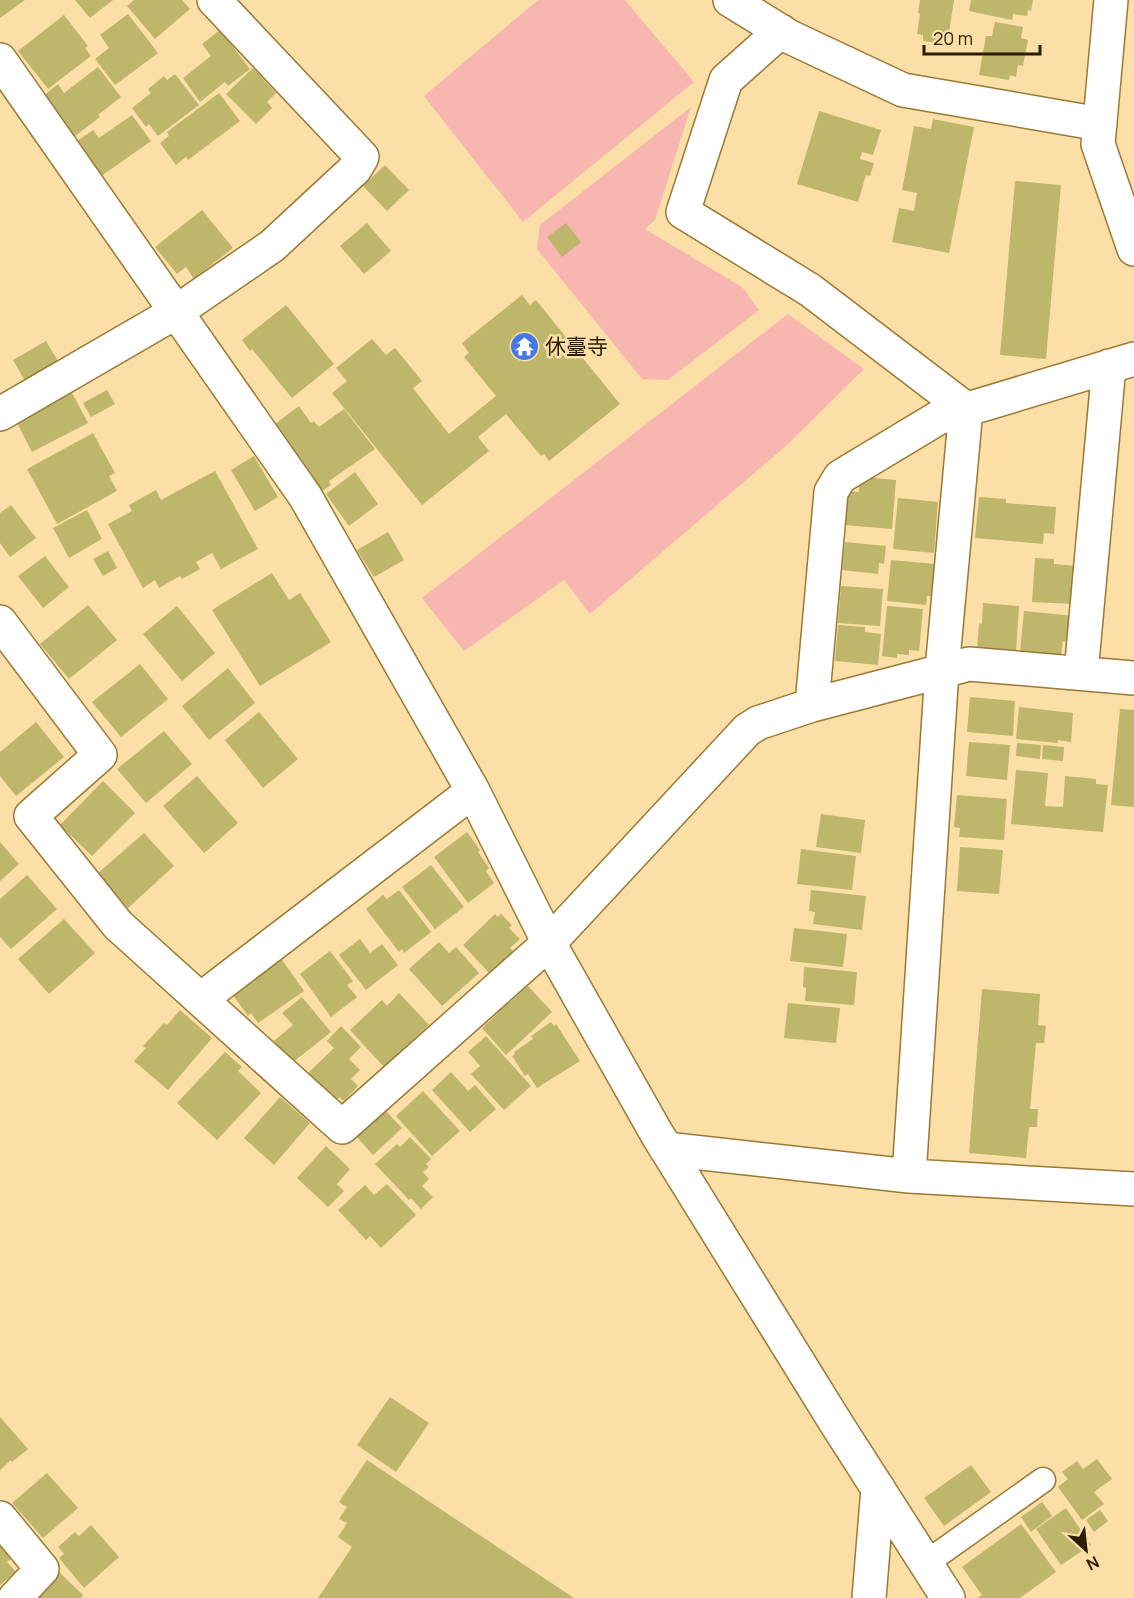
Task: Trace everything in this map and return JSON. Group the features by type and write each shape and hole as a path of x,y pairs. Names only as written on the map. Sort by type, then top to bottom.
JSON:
{"street":[{"path":"0,414 177,312 272,246 356,168 362,157 214,0"},
{"path":"730,0 781,31 903,90 1100,124"},
{"path":"1111,0 1098,144 1134,249"},
{"path":"781,31 726,80 683,212 810,290 966,410"},
{"path":"0,60 305,495 473,791 549,943 666,1149 948,1598"},
{"path":"812,705 831,492 840,477 938,418 1121,363 1081,673"},
{"path":"909,1176 942,670 966,410"},
{"path":"0,622 100,755 31,816 117,925 342,1126 549,943 747,730 758,723 812,705 969,664 1134,678"},
{"path":"201,999 473,791"},
{"path":"666,1149 909,1176 1134,1189"},
{"path":"869,1598 878,1488"},
{"path":"0,1518 42,1569 15,1598"}],"lane":[{"path":"926,1563 1043,1480"}],"shaded area":[{"path":"538,0 625,0 694,82 523,222 424,96"},
{"path":"691,107 655,220 645,229 742,287 759,310 668,380 642,379 537,249 540,225"},
{"path":"788,314 864,369 787,445 590,614 564,580 464,651 422,598"}],"building":[{"path":"0,0 25,0 0,18"},
{"path":"75,0 113,0 90,18"},
{"path":"134,0 182,0 190,9 155,39 127,6"},
{"path":"920,0 954,0 947,45 923,41 923,35 917,34"},
{"path":"971,0 1033,0 1031,11 1028,10 1027,16 1013,14 1012,20 969,11"},
{"path":"128,14 158,53 115,85 95,59 109,48 100,35"},
{"path":"64,15 88,46 85,48 91,56 48,89 18,51"},
{"path":"995,22 1023,27 1021,38 1028,40 1023,66 1018,65 1016,77 1010,75 1009,80 979,75 986,36 992,36"},
{"path":"220,30 250,69 228,86 225,82 200,102 183,78 211,56 202,44"},
{"path":"98,67 121,97 75,136 72,132 66,137 42,97 58,84 64,93"},
{"path":"253,68 276,93 267,102 272,108 256,124 226,94"},
{"path":"175,74 199,105 158,136 149,124 146,127 132,108 151,93 148,89 164,76 167,80"},
{"path":"219,93 240,121 188,160 186,157 176,165 160,143 169,136 167,132"},
{"path":"819,111 881,130 873,155 862,152 860,159 874,163 870,176 866,175 858,202 797,184"},
{"path":"132,115 151,141 100,177 71,145 93,130 99,138"},
{"path":"933,119 974,127 949,253 892,242 899,208 914,211 917,193 902,190 914,126 931,129"},
{"path":"385,165 409,190 387,211 363,186"},
{"path":"1015,181 1061,185 1046,359 1000,355"},
{"path":"202,210 233,248 194,279 186,267 177,274 155,247"},
{"path":"367,223 391,251 364,274 340,246"},
{"path":"566,223 581,242 562,257 547,237"},
{"path":"522,295 530,305 536,300 620,404 549,461 544,454 541,456 506,414 478,437 489,451 422,505 332,393 347,381 336,368 372,339 386,355 395,348 422,381 413,388 449,434 496,396 464,357 469,353 462,343"},
{"path":"286,305 334,364 292,398 242,340"},
{"path":"46,341 58,361 25,381 13,360"},
{"path":"107,390 115,404 91,417 83,403"},
{"path":"71,391 88,423 32,452 16,421"},
{"path":"299,406 311,423 314,421 319,427 344,409 375,449 329,481 331,485 322,491 275,424"},
{"path":"93,433 115,473 109,476 117,491 57,524 27,469"},
{"path":"254,456 278,497 255,511 231,470"},
{"path":"215,471 258,549 221,569 212,553 196,562 200,569 182,579 180,576 159,588 155,580 143,588 108,524 132,511 129,505 156,490 161,500"},
{"path":"355,472 378,504 349,526 326,494"},
{"path":"864,477 896,480 892,529 844,525 848,491 859,492 859,480"},
{"path":"979,497 1006,499 1006,503 1056,507 1054,534 1044,533 1043,544 975,538"},
{"path":"898,498 938,502 934,553 893,549"},
{"path":"11,505 36,538 10,557 0,543 0,513"},
{"path":"87,510 102,539 69,558 53,528"},
{"path":"388,532 404,560 374,577 357,550"},
{"path":"845,542 886,546 884,564 879,563 878,574 842,570"},
{"path":"108,551 117,568 103,576 93,559"},
{"path":"45,556 69,587 43,608 18,576"},
{"path":"1035,558 1054,559 1054,564 1076,566 1073,604 1032,602"},
{"path":"891,560 935,564 932,596 927,596 926,605 887,601"},
{"path":"272,573 289,600 300,593 331,642 260,686 212,610"},
{"path":"841,586 883,589 880,626 838,623"},
{"path":"983,603 1019,606 1016,651 977,648"},
{"path":"88,605 117,640 69,679 40,644"},
{"path":"177,606 215,653 182,681 143,634"},
{"path":"887,606 923,609 919,651 909,650 909,655 897,654 897,658 882,656"},
{"path":"1024,611 1074,616 1072,642 1063,641 1061,655 1020,651"},
{"path":"838,625 865,627 865,632 881,634 878,665 835,661"},
{"path":"140,664 168,699 121,737 92,702"},
{"path":"228,668 255,703 209,740 182,706"},
{"path":"970,697 1015,701 1013,736 967,732"},
{"path":"1019,707 1073,713 1071,742 1016,739"},
{"path":"1120,709 1134,710 1134,807 1111,805"},
{"path":"259,712 298,759 263,788 225,740"},
{"path":"36,722 64,757 16,796 0,776 0,752"},
{"path":"164,731 192,764 146,803 117,769"},
{"path":"969,742 1010,745 1007,780 966,776"},
{"path":"1017,743 1041,745 1040,759 1016,756"},
{"path":"1043,745 1064,747 1063,761 1042,759"},
{"path":"1016,770 1048,773 1045,806 1063,807 1065,776 1096,779 1096,784 1108,785 1103,832 1011,824"},
{"path":"197,776 238,823 204,853 163,806"},
{"path":"103,781 135,813 92,856 60,825"},
{"path":"957,795 1007,799 1004,840 959,837 960,828 954,827"},
{"path":"821,814 865,820 861,853 816,847"},
{"path":"467,832 480,850 478,852 489,868 486,871 494,883 468,903 434,857"},
{"path":"144,833 174,866 128,908 98,873"},
{"path":"0,842 19,864 0,881"},
{"path":"960,847 1003,850 999,894 957,891"},
{"path":"801,849 856,856 852,890 797,884"},
{"path":"431,865 464,907 435,929 402,887"},
{"path":"27,875 57,909 11,949 0,937 0,899"},
{"path":"399,890 431,932 404,953 402,949 399,952 366,909 383,895 387,899"},
{"path":"811,890 866,896 862,930 813,924 815,912 809,911"},
{"path":"495,914 498,917 501,914 512,925 509,928 520,939 510,948 515,953 491,975 463,945"},
{"path":"64,919 95,953 49,994 18,959"},
{"path":"794,928 847,934 843,967 790,961"},
{"path":"360,939 370,953 382,944 398,965 366,990 339,955"},
{"path":"439,942 449,953 456,947 479,973 442,1006 409,969"},
{"path":"330,951 353,981 347,985 357,997 331,1017 300,974"},
{"path":"280,957 304,991 258,1023 251,1013 248,1016 230,991"},
{"path":"804,967 857,972 854,1005 805,1001"},
{"path":"528,986 552,1012 506,1055 482,1028 498,1013 494,1009 505,1000 509,1003"},
{"path":"982,989 1040,994 1038,1025 1046,1026 1044,1043 1036,1043 1030,1109 1038,1109 1037,1127 1029,1127 1026,1158 969,1153"},
{"path":"399,993 429,1025 384,1067 350,1030 382,1000 387,1006"},
{"path":"302,997 331,1032 292,1063 274,1041 293,1025 282,1013"},
{"path":"788,1003 840,1008 836,1043 784,1038"},
{"path":"180,1010 212,1038 168,1090 134,1061 146,1048 143,1046 164,1023 167,1025"},
{"path":"551,1022 554,1026 556,1024 580,1061 537,1088 528,1074 525,1076 512,1056 514,1052 533,1039 531,1036"},
{"path":"341,1026 361,1047 349,1059 360,1070 351,1079 358,1086 344,1101 339,1097 332,1105 304,1077 334,1048 327,1041"},
{"path":"486,1036 531,1086 504,1110 471,1074 480,1066 468,1052"},
{"path":"225,1052 242,1067 238,1071 261,1093 217,1140 177,1103"},
{"path":"451,1072 468,1091 475,1085 496,1109 470,1132 432,1090"},
{"path":"423,1091 460,1131 432,1156 396,1116"},
{"path":"280,1097 310,1123 274,1165 244,1138"},
{"path":"384,1109 402,1128 373,1155 356,1136"},
{"path":"410,1137 431,1159 426,1164 429,1167 423,1172 429,1179 422,1186 433,1197 421,1209 411,1198 409,1200 375,1164 397,1144 400,1147"},
{"path":"326,1146 350,1169 337,1184 344,1191 328,1207 297,1178"},
{"path":"387,1184 416,1215 381,1248 370,1236 366,1240 338,1210 365,1185 374,1195"},
{"path":"390,1397 429,1423 396,1472 357,1445"},
{"path":"0,1417 28,1449 0,1470"},
{"path":"1097,1459 1112,1479 1094,1492 1104,1504 1082,1520 1058,1487 1068,1479 1062,1472 1077,1461 1083,1469"},
{"path":"367,1460 574,1598 318,1598 352,1547 338,1537 347,1523 339,1519 347,1507 339,1502"},
{"path":"971,1465 991,1492 944,1526 924,1498"},
{"path":"47,1473 78,1508 43,1538 12,1503"},
{"path":"1042,1502 1052,1516 1031,1532 1021,1517"},
{"path":"1066,1508 1091,1545 1061,1565 1036,1529"},
{"path":"1100,1510 1108,1521 1094,1532 1086,1520"},
{"path":"1021,1524 1056,1572 1020,1598 977,1598 982,1595 962,1567"},
{"path":"91,1525 119,1557 84,1588 59,1558 64,1554 58,1547 75,1532 79,1536"},
{"path":"0,1537 15,1555 7,1562 16,1572 0,1585"},
{"path":"58,1571 83,1595 81,1598 36,1598"}],"place":[{"name":"休臺寺","path":"524,346"}]}
